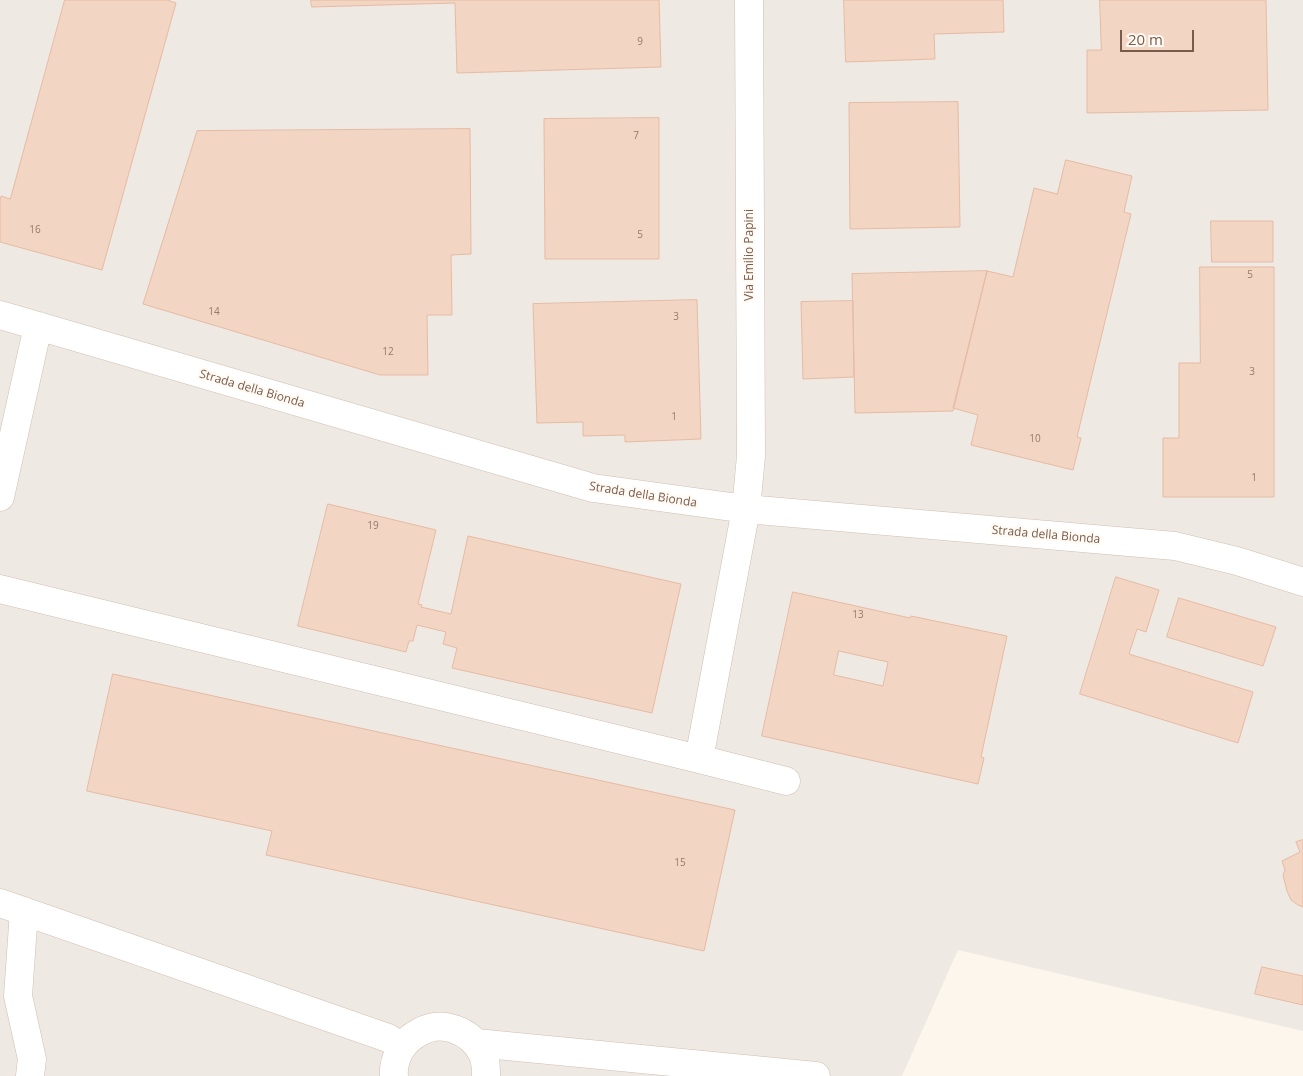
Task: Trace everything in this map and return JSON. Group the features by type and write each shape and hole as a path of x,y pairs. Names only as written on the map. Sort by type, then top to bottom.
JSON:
{"street":[{"name":"Via Emilio Papini","path":"698,759 746,509 751,456 749,0"},
{"name":"Strada della Bionda","path":"0,315 593,488 746,509 1175,546 1237,561 1303,582"},
{"path":"0,497 38,326"},
{"path":"0,589 786,781"},
{"path":"30,1076 32,1059 18,996 12,907 388,1038 402,1046"},
{"path":"394,1076 396,1059 402,1046 412,1036 424,1029 438,1026 452,1028 465,1034 476,1043 483,1054 486,1076"},
{"path":"476,1043 696,1070 816,1076"}],"shaded area":[{"path":"0,0 1303,0 1303,1031 958,950 902,1076 0,1076"}],"building":[{"path":"65,0 167,0 176,3 102,270 0,242 1,196 10,199"},
{"path":"311,0 659,0 661,67 457,73 455,3 312,7"},
{"path":"844,0 1003,0 1004,32 934,34 935,59 846,62"},
{"path":"1100,0 1266,0 1268,110 1087,113 1087,50 1101,50"},
{"path":"958,102 960,227 850,229 849,103"},
{"path":"659,118 659,259 545,259 544,119"},
{"path":"470,129 471,254 451,255 452,315 427,315 428,375 380,375 143,304 197,131"},
{"path":"1066,160 1132,176 1124,212 1131,214 1077,437 1081,438 1073,470 971,445 978,415 953,408 987,271 1013,277 1034,188 1057,194"},
{"path":"1211,221 1273,221 1273,262 1212,262"},
{"path":"1200,267 1274,267 1274,497 1163,497 1163,438 1179,438 1179,363 1200,363"},
{"path":"987,271 953,411 855,413 852,274"},
{"path":"697,300 701,439 625,442 625,435 583,436 583,422 537,423 533,304"},
{"path":"853,301 854,377 803,379 801,302"},
{"path":"328,504 436,530 418,604 422,605 421,607 451,614 468,536 681,584 652,713 452,668 457,648 443,644 446,632 417,625 413,641 409,641 406,652 298,626"},
{"path":"1116,577 1159,590 1146,632 1137,629 1129,654 1253,692 1238,743 1080,694"},
{"path":"793,592 910,618 911,616 1007,636 981,757 984,758 978,784 762,736","holes":["839,651 888,662 883,686 834,675"]},
{"path":"1179,598 1276,627 1263,666 1167,637"},
{"path":"113,674 735,810 704,951 266,855 272,831 87,791"},
{"path":"1303,840 1303,907 1291,900 1283,875 1285,870 1282,861 1300,852 1296,842"},
{"path":"1262,967 1303,976 1303,1005 1255,994"}]}
